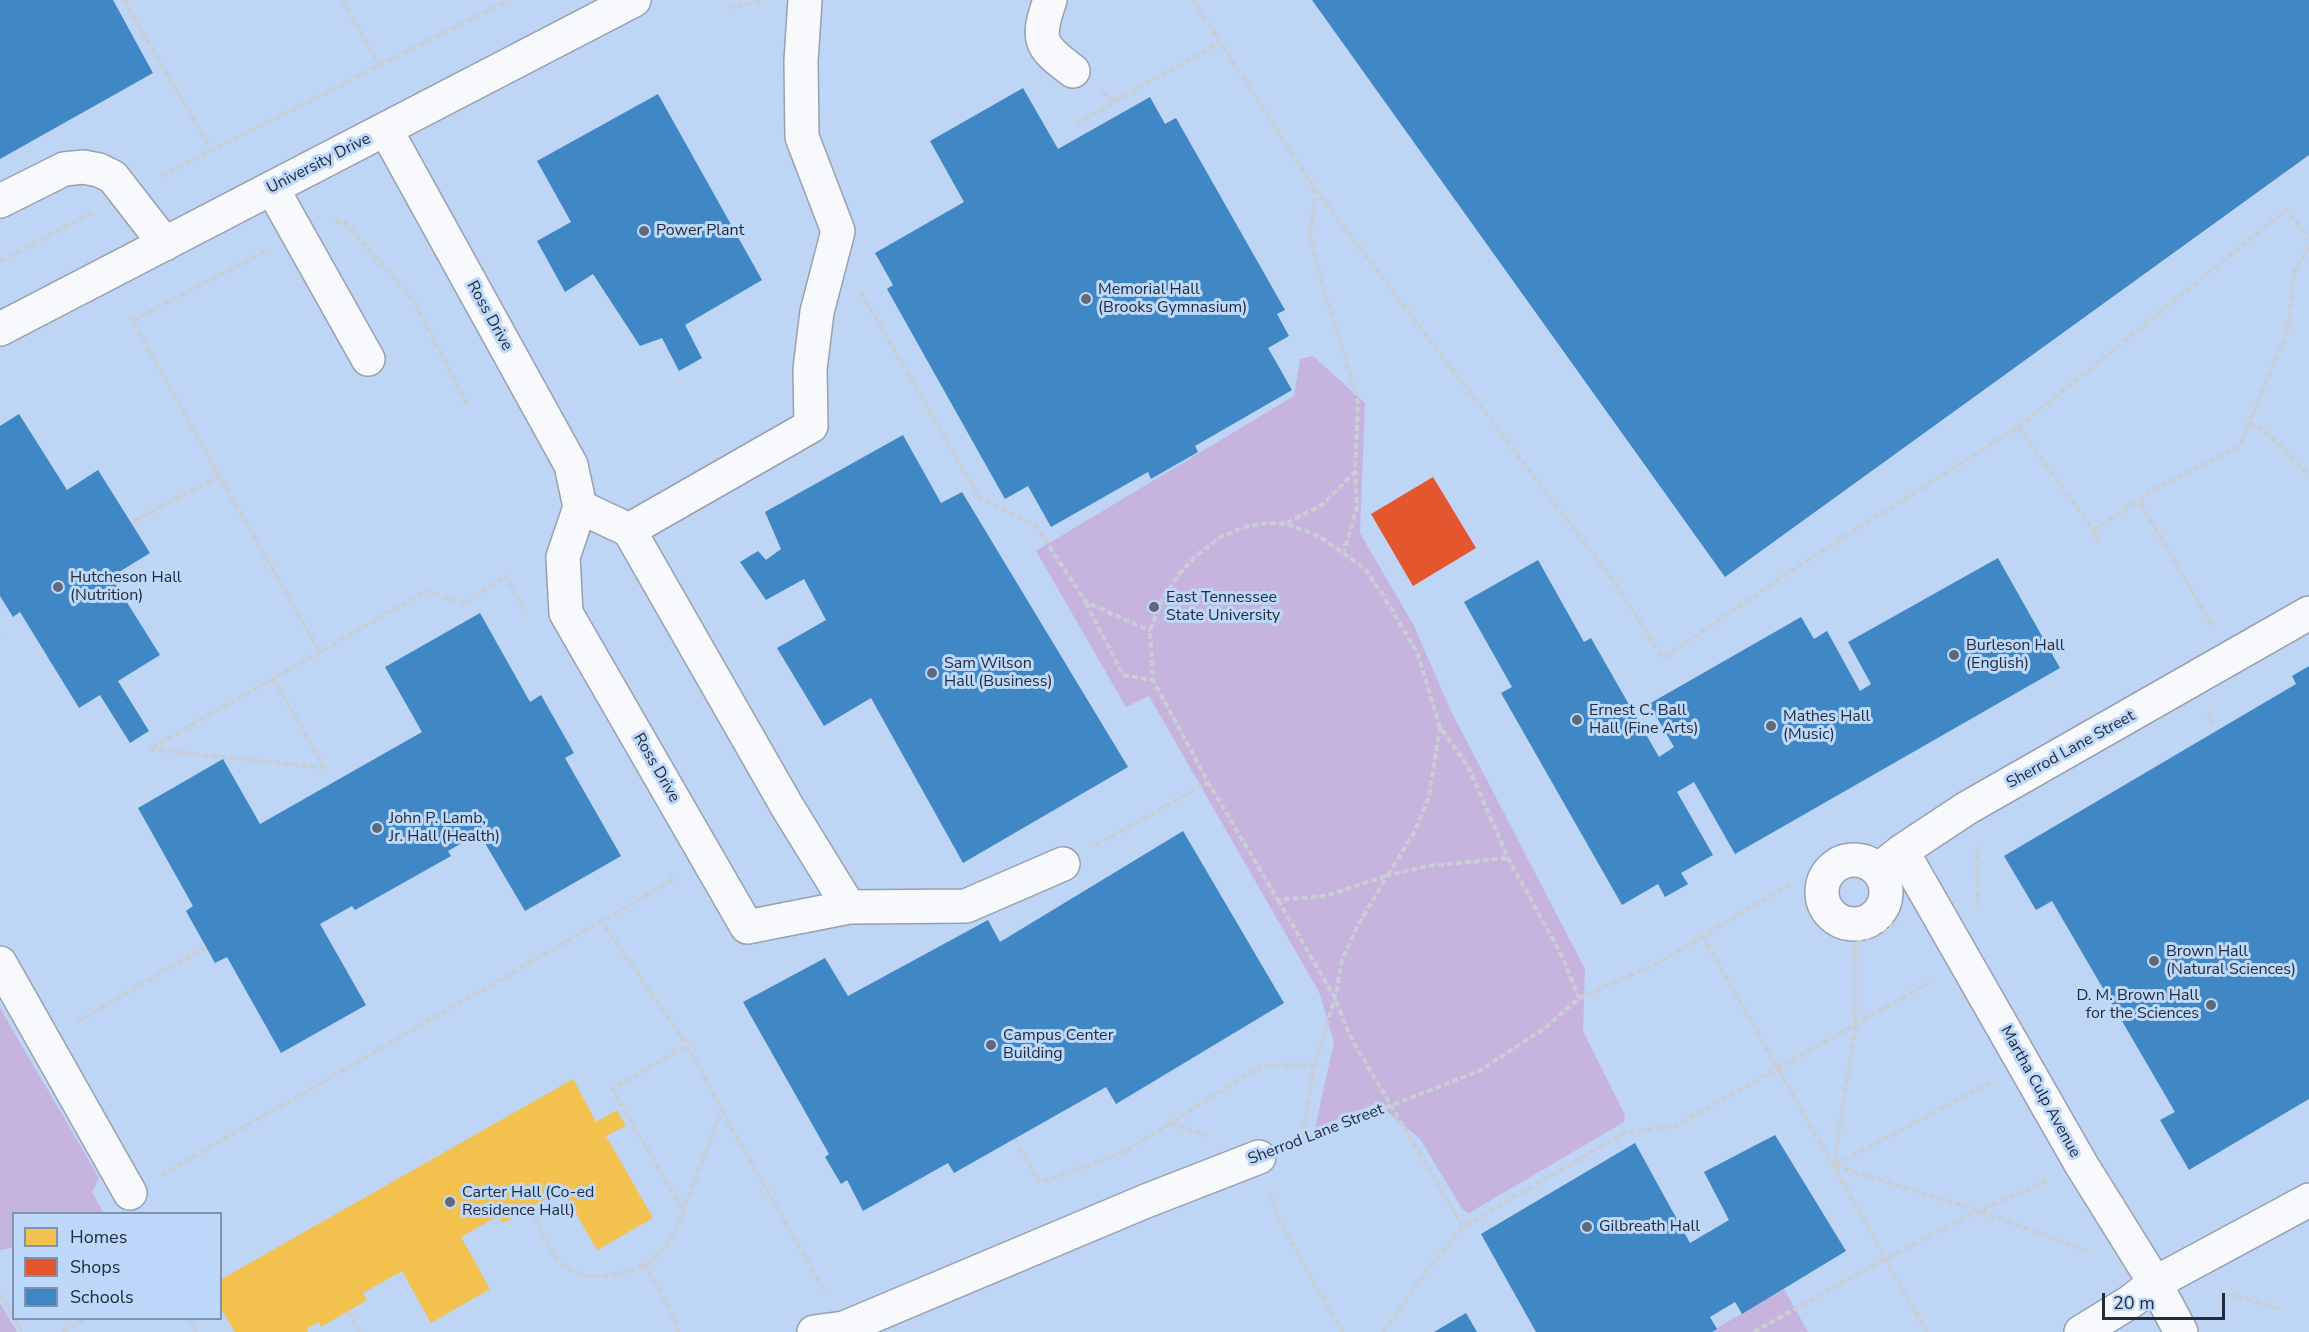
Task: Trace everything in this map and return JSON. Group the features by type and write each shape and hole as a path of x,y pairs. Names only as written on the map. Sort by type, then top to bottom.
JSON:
{"street":[{"name":"University Drive","path":"1,328 634,0"},
{"path":"629,530 811,426 810,369 817,312 838,231 802,138 801,61 805,0"},
{"path":"1050,0 1040,28 1048,52 1073,71"},
{"name":"Ross Drive","path":"386,130 571,465 580,507 563,557 567,613 747,927 849,907 966,906 1063,864"},
{"path":"0,201 64,169 83,167 99,170 113,177 165,244"},
{"path":"272,188 368,359"},
{"path":"580,507 629,530 788,808 849,907"},
{"name":"Sherrod Lane Street","path":"1890,860 1967,807 2309,613"},
{"path":"1843,860 1868,863 1890,860 1885,882 1886,896 1881,910 1871,920 1858,924 1843,923 1832,916 1823,904 1821,890 1826,876 1835,866 1843,860"},
{"name":"Martha Culp Avenue","path":"1890,860 2155,1283 2181,1332"},
{"path":"0,963 130,1193"},
{"name":"Sherrod Lane Street","path":"829,1330 1259,1157"},
{"path":"2081,1332 2130,1302 2155,1283 2309,1200"}],"path":[{"path":"124,0 212,149"},
{"path":"342,0 379,64"},
{"path":"160,177 509,0"},
{"path":"1193,0 1315,189 1615,583 1663,657 1803,563 2018,427 2286,210 2309,237"},
{"path":"728,7 761,2"},
{"path":"1076,124 1220,42"},
{"path":"1315,189 1310,240 1358,403 1355,472 1358,507 1344,551"},
{"path":"0,261 100,209"},
{"path":"2093,530 2139,501 2149,492 2239,446 2288,330 2294,272 2309,248"},
{"path":"826,278 852,279 980,498 1035,525 1086,602 1123,675 1153,680"},
{"path":"132,321 319,651"},
{"path":"2249,422 2265,431 2309,474"},
{"path":"2018,427 2093,530 2099,545"},
{"path":"1355,472 1322,505 1287,524 1244,527 1219,538 1197,555 1180,573 1162,599 1150,631 1153,680 1208,782 1335,998 1350,1035 1394,1106 1463,1227"},
{"path":"134,521 220,476"},
{"path":"2139,501 2212,625"},
{"path":"1287,524 1319,536 1344,551 1364,568 1382,592 1417,652 1440,727 1468,766 1508,858 1562,956 1579,998"},
{"path":"273,678 325,768 149,749 319,651 427,591 465,604 505,575 533,626"},
{"path":"1086,602 1150,631"},
{"path":"1302,1140 1314,1065 1335,998 1342,960 1388,875 1415,831 1429,797 1440,727"},
{"path":"1063,864 1208,782"},
{"path":"1977,835 1978,911"},
{"path":"1278,900 1326,896 1388,875 1428,866 1508,858"},
{"path":"130,1193 673,880 667,870"},
{"name":"Sherrod Lane Street","path":"1259,1157 1479,1071 1545,1028 1579,998 1658,963 1790,884"},
{"path":"602,922 687,1046 722,1110 829,1330"},
{"path":"1703,936 1927,1332"},
{"path":"1834,1165 1856,1027 1855,944"},
{"path":"45,1041 206,947"},
{"path":"1383,1332 1463,1227 1626,1132 1676,1126 1778,1067 1856,1027 1934,981"},
{"path":"683,1209 612,1089 687,1046"},
{"path":"1015,1139 1039,1183 1126,1150 1261,1066 1314,1065"},
{"path":"1834,1165 2001,1077"},
{"path":"530,1208 555,1255 565,1267 578,1273 597,1275 620,1273 645,1264 663,1250 674,1234 722,1110"},
{"path":"1834,1165 1977,1210 2093,1253"},
{"path":"1754,1332 1886,1257 1977,1210 2056,1177"},
{"path":"1278,1219 1343,1332"},
{"path":"645,1264 675,1319 678,1332"},
{"path":"2214,1291 2278,1308"},
{"path":"0,1294 12,1315"},
{"path":"348,1312 360,1332"},
{"path":"63,1332 83,1320"}],"shaded area":[{"name":"East Tennessee State University","path":"0,0 2309,0 2309,1332 0,1332"},
{"path":"1313,356 1365,403 1360,533 1414,626 1451,711 1585,969 1583,1031 1625,1115 1624,1122 1469,1213 1463,1210 1420,1139 1377,1103 1315,1128 1334,1042 1319,992 1149,696 1126,707 1036,551 1294,396 1300,359"},
{"path":"0,1008 99,1178 92,1192 103,1212 12,1212 12,1248 0,1250"},
{"path":"1784,1289 1808,1332 1710,1332"},
{"path":"0,1303 17,1332 0,1332"}],"building: Homes":[{"name":"Carter Hall (Co-ed Residence Hall)","path":"573,1079 596,1122 617,1110 626,1126 606,1136 653,1218 597,1250 560,1185 550,1190 553,1195 503,1223 498,1216 461,1237 490,1289 431,1323 402,1271 363,1293 367,1300 321,1327 319,1322 306,1329 308,1332 235,1332 222,1310 222,1279"}],"building: Shops":[{"path":"1433,477 1476,548 1413,586 1371,514"}],"building: Schools":[{"path":"0,0 113,0 153,73 0,159"},
{"path":"1312,0 2309,0 2309,155 1725,577"},
{"name":"Memorial Hall (Brooks Gymnasium)","path":"1023,88 1058,149 1150,97 1165,124 1176,118 1285,310 1277,314 1289,336 1268,348 1292,390 1195,446 1198,452 1151,479 1148,472 1051,527 1028,486 1005,499 887,289 893,285 875,253 964,202 930,141"},
{"name":"Power Plant","path":"658,94 762,280 685,325 702,358 679,371 662,338 640,346 593,274 565,292 537,241 571,222 537,161"},
{"name":"Hutcheson Hall (Nutrition)","path":"19,414 67,490 98,470 150,553 111,577 160,655 118,681 149,731 130,743 100,695 79,708 20,612 13,617 0,596 0,426"},
{"name":"Sam Wilson Hall (Business)","path":"903,435 941,503 962,492 1128,767 963,863 871,698 824,726 777,648 826,620 804,579 766,600 740,562 758,551 766,560 781,549 765,512"},
{"path":"1998,558 2060,668 1735,854 1694,782 1677,792 1713,855 1681,873 1688,884 1665,897 1658,884 1622,905 1501,693 1512,687 1464,602 1538,560 1584,642 1591,638 1659,757 1674,747 1649,704 1801,617 1814,639 1827,631 1860,691 1871,684 1848,642"},
{"name":"John P. Lamb, Jr. Hall (Health)","path":"480,613 530,702 541,695 574,753 565,758 621,856 525,911 479,833 448,851 451,856 355,910 352,906 320,924 366,1005 281,1053 227,957 215,963 186,911 193,906 138,808 223,759 260,824 422,732 385,667"},
{"name":"Brown Hall (Natural Sciences)","path":"2309,666 2309,1099 2189,1170 2160,1120 2175,1112 2052,901 2036,910 2004,856 2296,684 2292,676"},
{"name":"Campus Center Building","path":"1183,831 1284,1003 1116,1104 1106,1087 954,1173 948,1163 863,1211 847,1180 841,1184 825,1157 829,1154 743,1002 825,958 848,996 988,920 1000,942"},
{"name":"Gilbreath Hall","path":"1775,1135 1846,1251 1742,1314 1735,1302 1710,1317 1717,1329 1712,1332 1536,1332 1481,1234 1635,1143 1690,1243 1729,1220 1704,1172"},
{"path":"1466,1313 1477,1332 1434,1332"}],"place":[{"name":"Power Plant","path":"644,231"},
{"name":"Memorial Hall (Brooks Gymnasium)","path":"1086,299"},
{"name":"Hutcheson Hall (Nutrition)","path":"58,587"},
{"name":"East Tennessee State University","path":"1154,607"},
{"name":"Burleson Hall (English)","path":"1954,655"},
{"name":"Sam Wilson Hall (Business)","path":"932,673"},
{"name":"Ernest C. Ball Hall (Fine Arts)","path":"1577,720"},
{"name":"Mathes Hall (Music)","path":"1771,726"},
{"name":"John P. Lamb, Jr. Hall (Health)","path":"377,828"},
{"name":"Brown Hall (Natural Sciences)","path":"2154,961"},
{"name":"D. M. Brown Hall for the Sciences","path":"2211,1005"},
{"name":"Campus Center Building","path":"991,1045"},
{"name":"Carter Hall (Co-ed Residence Hall)","path":"450,1202"},
{"name":"Gilbreath Hall","path":"1587,1227"}]}
